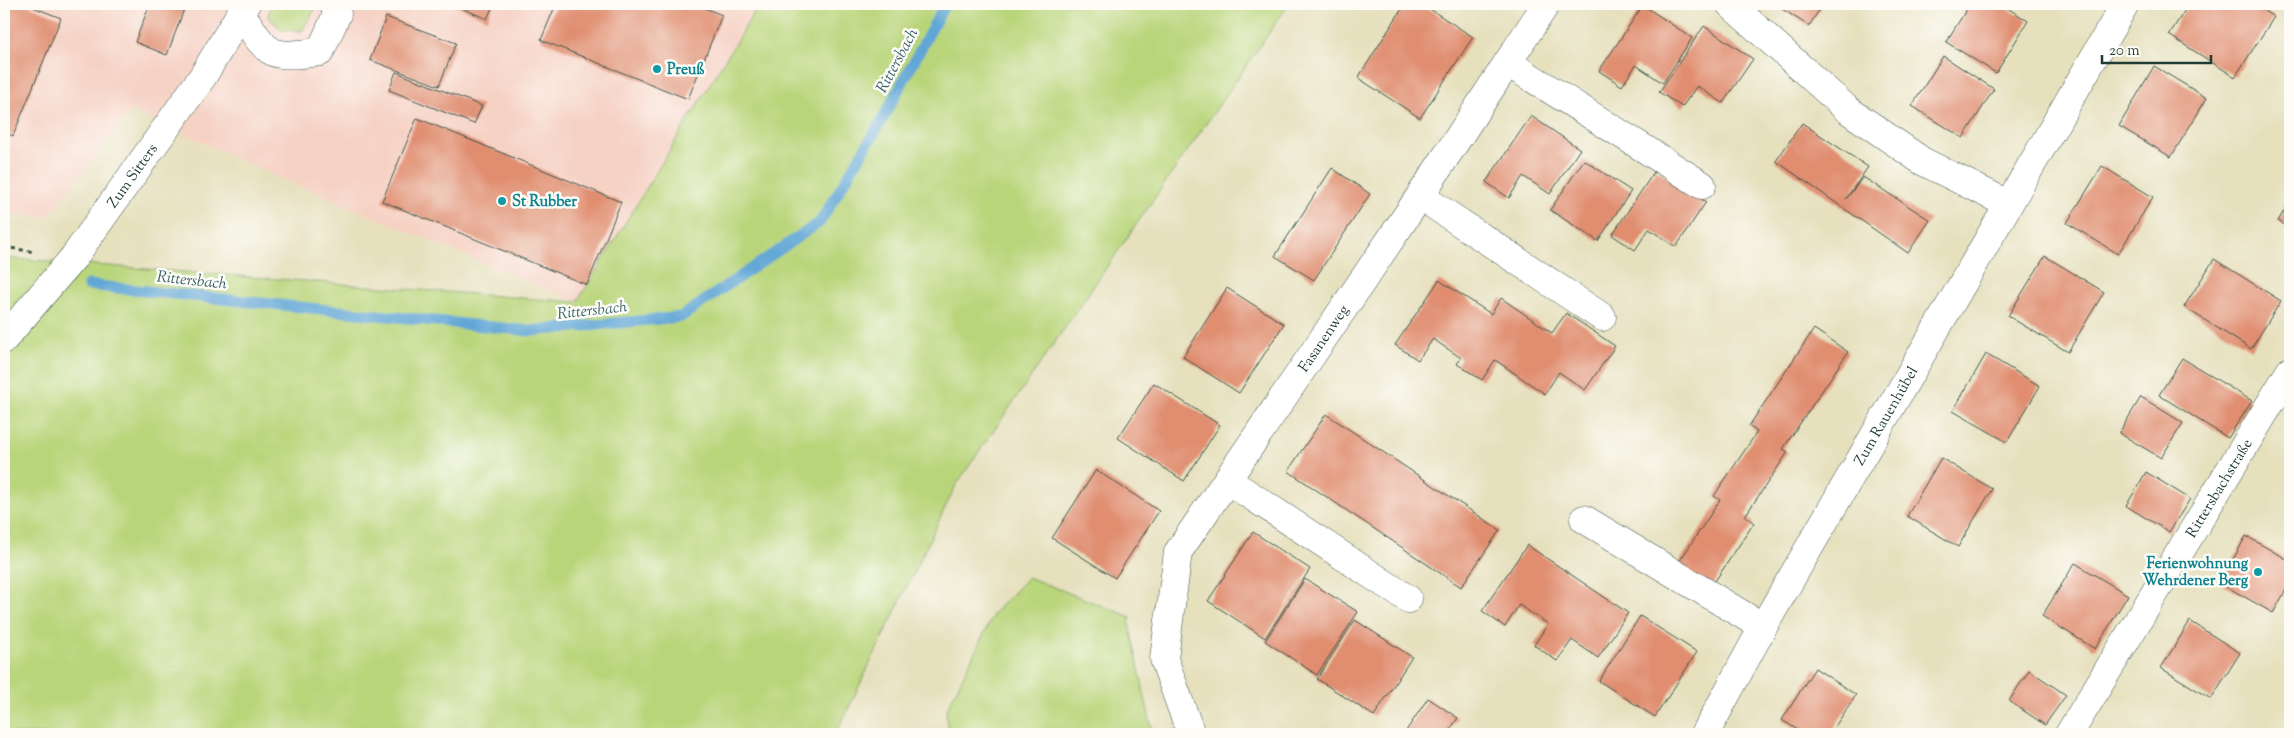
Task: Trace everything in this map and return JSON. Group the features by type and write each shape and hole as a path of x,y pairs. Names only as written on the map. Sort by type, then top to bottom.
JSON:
{"street":[{"path":"244,8 264,47 282,56 320,52 336,14 334,4"},
{"name":"Fasanenweg","path":"1191,734 1164,659 1178,552 1420,196 1546,4"},
{"path":"1730,4 1848,110 1922,161 2008,204"},
{"name":"Zum Rauenhübel","path":"1705,734 1763,627 2125,4"},
{"name":"Zum Sitters","path":"4,339 74,258 203,76 244,8"},
{"path":"1508,62 1702,185"},
{"path":"1420,196 1602,317"},
{"name":"Rittersbachstraße","path":"2069,734 2290,371"},
{"path":"1227,480 1408,599"},
{"path":"1584,519 1763,627"}],"shaded area":[{"path":"4,4 759,4 577,302 280,178 132,110 47,218 4,213"}],"green space":[{"path":"271,4 313,4 315,9 302,31 282,30 268,17"},
{"path":"759,4 1289,4 956,485 836,734 4,734 4,258 577,302"},
{"path":"1028,577 1131,617 1129,623 1153,734 948,734 946,711 994,613"}],"building":[{"path":"4,4 25,4 61,18 13,136 4,132"},
{"path":"150,4 186,4 167,55 135,42"},
{"path":"452,4 494,4 487,19"},
{"name":"Preuß","path":"556,4 695,4 722,15 688,99 541,40"},
{"path":"1405,4 1422,4 1473,37 1420,118 1358,78"},
{"path":"1774,4 1823,4 1809,26"},
{"path":"1970,4 2001,4 2028,21 1996,73 1946,42"},
{"path":"2189,4 2253,4 2274,17 2235,77 2169,35"},
{"path":"1643,5 1692,38 1663,83 1636,65 1622,86 1599,71"},
{"path":"386,17 456,43 439,86 370,60"},
{"path":"1704,26 1753,59 1723,103 1697,86 1682,107 1659,92"},
{"path":"1943,56 1994,89 1963,138 1912,106"},
{"path":"2154,66 2207,98 2171,157 2119,126"},
{"path":"396,72 482,106 474,124 389,90"},
{"path":"1531,116 1580,149 1550,194 1523,176 1509,198 1486,182"},
{"name":"St Rubber","path":"417,118 621,202 587,285 382,201"},
{"path":"1802,123 1868,167 1846,199 1863,177 1930,220 1908,253 1776,161"},
{"path":"1584,160 1631,191 1598,241 1550,210"},
{"path":"2102,166 2153,197 2118,254 2067,223"},
{"path":"1332,168 1370,194 1314,280 1275,256"},
{"path":"1656,169 1706,202 1676,247 1649,229 1635,250 1612,235"},
{"path":"2290,201 2290,229 2278,221"},
{"path":"2045,256 2104,292 2068,352 2008,316"},
{"path":"2214,259 2281,301 2251,349 2184,307"},
{"path":"1439,280 1491,314 1501,298 1552,333 1566,313 1615,346 1585,390 1559,372 1545,394 1495,360 1482,380 1457,364 1461,358 1433,339 1418,360 1395,345"},
{"path":"1227,288 1284,324 1239,393 1183,357"},
{"path":"1814,329 1848,352 1783,449 1788,452 1745,516 1754,523 1711,587 1677,565 1720,500 1714,496 1757,432 1749,426"},
{"path":"1986,354 2040,386 2007,442 1953,411"},
{"path":"2182,358 2252,401 2228,438 2159,395"},
{"path":"1154,383 1220,425 1184,481 1118,438"},
{"path":"2141,397 2183,423 2161,458 2119,433"},
{"path":"1326,414 1500,530 1461,587 1288,471"},
{"path":"1941,458 1992,489 1958,547 1907,516"},
{"path":"1096,470 1159,511 1115,578 1052,538"},
{"path":"2146,472 2190,499 2169,532 2126,506"},
{"path":"1253,532 1310,569 1265,638 1208,601"},
{"name":"Ferienwohnung Wehrdener Berg","path":"2246,536 2290,561 2290,583 2273,613 2220,583"},
{"path":"1527,545 1628,613 1598,658 1572,640 1557,661 1534,645 1548,624 1519,605 1505,627 1482,611"},
{"path":"2075,563 2128,595 2095,649 2042,616"},
{"path":"1305,579 1358,612 1317,675 1265,641"},
{"path":"1640,616 1697,652 1655,717 1599,681"},
{"path":"1355,620 1412,657 1374,716 1317,679"},
{"path":"2190,621 2240,653 2211,699 2161,668"},
{"path":"1815,668 1856,695 1830,734 1804,734 1782,720"},
{"path":"2029,670 2066,695 2045,725 2009,701"},
{"path":"1428,698 1458,718 1447,734 1404,734"}],"waterway":[{"name":"Rittersbach","path":"88,285 531,331 681,317 820,222 880,124 945,4"}],"place":[{"name":"Preuß","path":"657,69"},
{"name":"St Rubber","path":"502,201"},
{"name":"Ferienwohnung Wehrdener Berg","path":"2258,572"}]}
